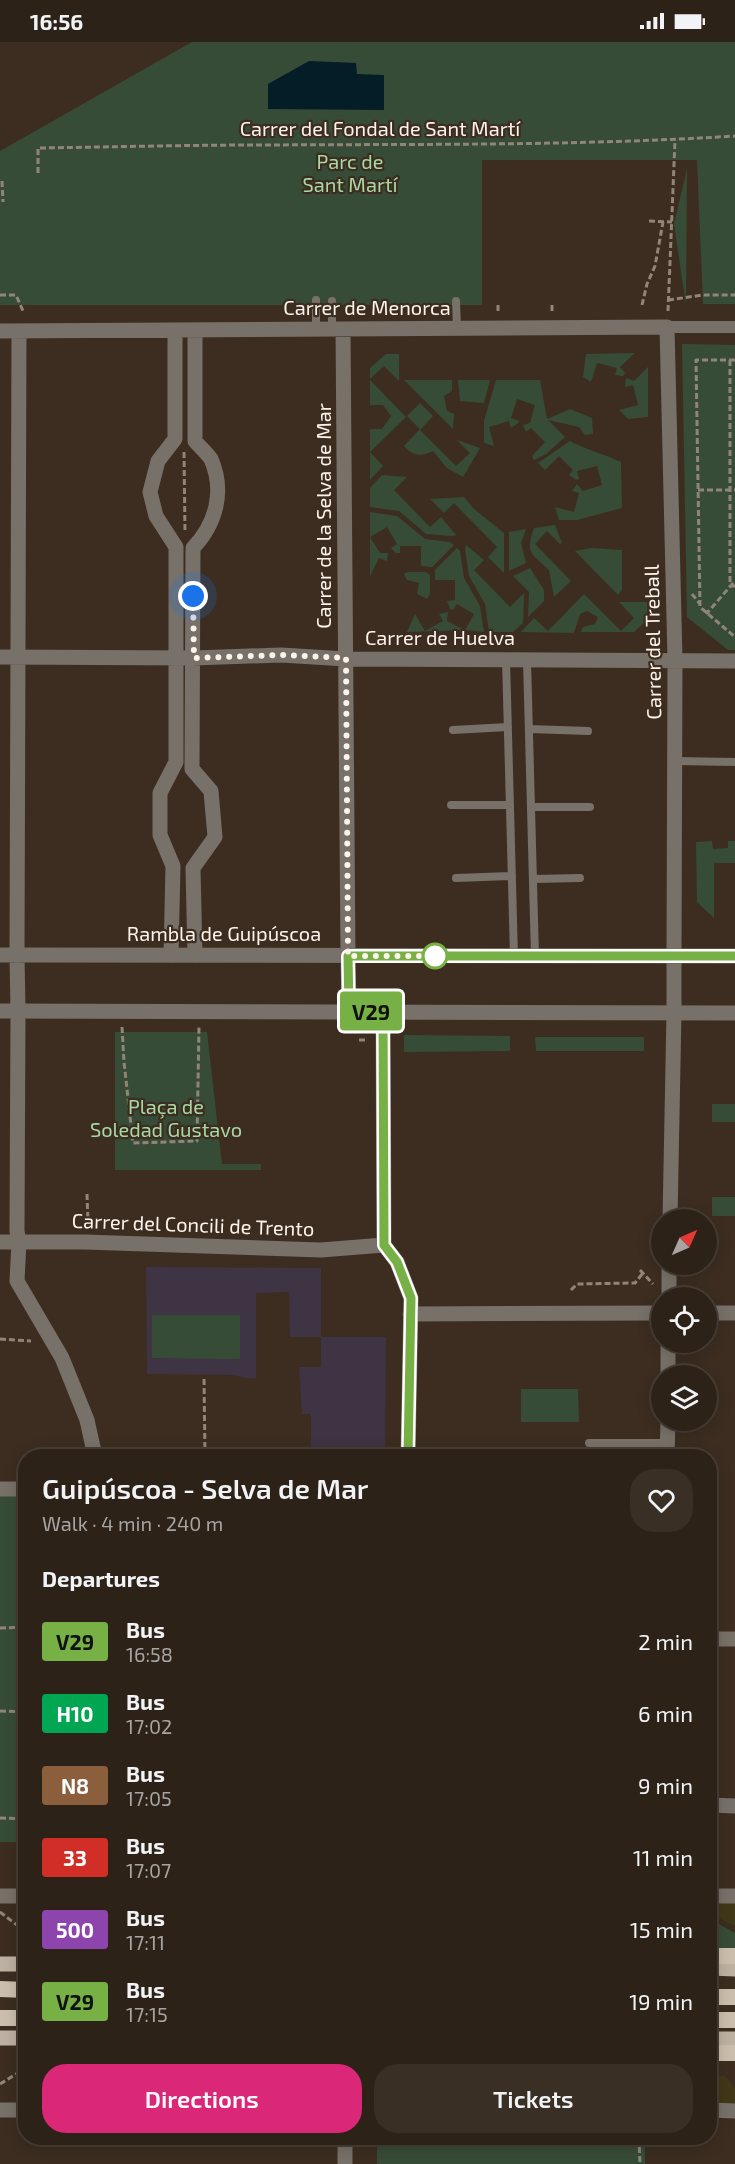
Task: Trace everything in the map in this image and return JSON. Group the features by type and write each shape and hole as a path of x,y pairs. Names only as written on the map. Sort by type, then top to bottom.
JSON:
{"highway":[{"path":"717,1956 735,1956"},
{"path":"0,1989 18,1990"},
{"path":"717,1997 735,1997"},
{"path":"0,2018 18,2018"},
{"path":"717,2020 735,2020"},
{"path":"717,2053 735,2053"}],"main road":[{"path":"0,1964 18,1964"},
{"path":"717,1968 735,1969"},
{"path":"0,2038 18,2038"},
{"path":"717,2039 735,2039"}],"street":[{"name":"Carrer de Menorca","path":"0,331 458,328 668,319 735,327"},
{"name":"Carrer del Treball","path":"668,319 675,660 674,1012"},
{"name":"Carrer de la Selva de Mar","path":"338,329 346,658 349,1011"},
{"path":"171,955 173,866 160,835 160,793 176,762 176,547 156,516 150,492 158,461 175,439 175,330"},
{"path":"195,330 195,441 210,457 217,485 214,517 203,537 193,548 192,769 212,791 215,837 193,868 195,955"},
{"path":"20,331 17,955 17,1231 19,1242 17,1281 62,1358 87,1420 93,1449"},
{"name":"Carrer de Huelva","path":"0,657 194,658 281,655 346,658 735,661"},
{"name":"Rambla de Guipúscoa","path":"0,955 735,956"},
{"path":"0,1011 735,1013"},
{"path":"383,1011 384,1245 397,1262 411,1298 408,1449"},
{"path":"670,1209 674,1012"},
{"name":"Carrer del Concili de Trento","path":"0,1242 86,1242 321,1250 384,1245"},
{"path":"717,1313 735,1312"},
{"path":"410,1314 651,1313"},
{"path":"667,1449 668,1431"},
{"path":"0,1489 18,1490"},
{"path":"717,1639 735,1639"},
{"path":"717,1806 735,1806"},
{"path":"0,1896 18,1896"},
{"path":"717,1896 735,1896"},
{"path":"0,2110 18,2110"},
{"path":"717,2110 735,2110"},
{"path":"345,2145 345,2164"}],"lane":[{"path":"316,300 316,329"},
{"path":"332,301 338,329"},
{"path":"456,301 458,328"},
{"path":"506,659 514,957"},
{"path":"527,660 535,956"},
{"path":"453,730 508,727"},
{"path":"529,729 588,731"},
{"path":"674,761 735,762"},
{"path":"451,805 510,805"},
{"path":"531,807 590,807"},
{"path":"456,878 512,876"},
{"path":"533,879 580,878"},
{"path":"589,1443 656,1449"}],"path":[{"name":"Carrer del Fondal de Sant Martí","path":"38,173 38,148 479,145 675,140 735,136"},
{"path":"668,319 675,140"},
{"path":"2,181 3,202"},
{"path":"649,221 672,222"},
{"path":"642,305 647,284 655,266 663,222"},
{"path":"0,295 16,295 24,313"},
{"path":"668,300 702,295 735,295"},
{"path":"498,305 498,312"},
{"path":"552,305 552,311"},
{"path":"730,586 730,423 733,360 696,360 700,607 735,637"},
{"path":"730,423 735,423"},
{"path":"184,452 184,532"},
{"path":"698,490 735,490"},
{"path":"707,613 735,582"},
{"path":"730,586 735,586"},
{"path":"692,594 707,613"},
{"path":"122,1032 133,1143 197,1141 199,1026"},
{"path":"359,1040 365,1040"},
{"path":"87,1194 88,1222"},
{"path":"571,1290 577,1284 636,1283 642,1272 650,1281"},
{"path":"0,1339 31,1341"},
{"path":"204,1379 205,1449"},
{"path":"0,1628 18,1627"},
{"path":"0,1712 18,1712"},
{"path":"0,1818 18,1819"},
{"path":"0,1912 18,1926"},
{"path":"0,2084 18,2073"},
{"path":"639,2145 640,2164"}],"shaded area":[{"path":"146,1267 321,1268 321,1337 290,1337 289,1292 256,1293 256,1378 233,1375 147,1374"},
{"path":"321,1337 386,1337 385,1449 311,1449 311,1414 302,1414 299,1367 321,1367"}],"green space":[{"name":"Parc de Sant Martí","path":"192,42 735,42 735,304 703,304 697,160 482,160 482,305 0,305 0,151"},
{"path":"687,169 686,297 686,305 674,224"},
{"path":"682,344 735,345 735,650 728,650 687,617"},
{"path":"635,353 620,367 625,373 623,376 615,375 617,368 597,363 591,382 583,377 586,354"},
{"path":"386,354 399,354 399,381 384,366 370,379 370,368"},
{"path":"648,367 648,417 628,419 619,410 638,405 633,385 625,387 626,378 634,381"},
{"path":"370,380 406,417 370,452 370,429 382,429 391,416 383,405 370,405"},
{"path":"404,380 452,380 452,391 444,396 447,411 454,414 453,429"},
{"path":"458,380 490,380 484,403 460,401"},
{"path":"496,380 540,380 547,419 570,409 592,418 593,434 585,435 579,427 548,420 565,437 546,454 534,460 532,456 545,442 531,428 526,432 523,425 530,423 535,405 517,399 511,418 519,421 518,423 511,428 509,421 489,427 494,446 484,443 484,421"},
{"path":"420,403 433,416 420,430 456,466 470,453 457,440 480,448 463,477 447,468 433,451 417,454 404,446 420,429 407,416"},
{"path":"570,441 621,462 622,508 577,520 559,520 555,507 574,512 579,493 572,491 577,484 583,491 602,485 597,466 577,471 579,479 576,480 569,475 573,470 559,456 545,470 538,463"},
{"path":"370,452 383,466 370,480"},
{"path":"382,475 407,477 394,490 430,527 441,517 456,535 426,534 399,511 370,507 370,488"},
{"path":"464,497 474,509 504,533 504,573 488,557 497,547 454,503 444,513 430,499"},
{"path":"370,512 397,516 425,539 450,542 454,545 432,567 421,566 421,546 400,546 400,553 396,553 391,548 397,544 387,527 370,537"},
{"path":"555,525 562,543 560,544 547,531 535,544 571,581 554,597 549,570 531,552 530,543 534,528"},
{"path":"526,529 521,543 526,563 509,571 509,532"},
{"path":"370,537 380,553 388,553 387,561 379,558 370,576"},
{"path":"466,545 484,560 474,570 510,607 524,593 523,623 513,632 489,632 485,604 469,576"},
{"path":"457,548 460,551 464,578 480,606 484,632 465,630 474,614 457,604 453,610 450,609 447,601 455,600 455,580 435,580 435,570"},
{"path":"591,548 622,550 622,590 618,595 575,551"},
{"path":"530,568 544,590 544,601 528,617 529,592 513,576"},
{"path":"426,572 430,575 430,594 427,599 417,594 419,583 407,580 404,574"},
{"path":"584,594 621,631 634,618 619,602 647,602 647,620 634,632 581,632 583,627 595,624 598,617 587,611 580,614 574,633 521,632 534,618 548,631"},
{"path":"448,612 447,621 465,630 407,632 415,614 425,631 443,621 439,614"},
{"path":"712,841 713,849 728,848 728,841 735,841 735,863 714,863 714,918 697,902 696,842"},
{"name":"Plaça de Soledad Gustavo","path":"115,1032 207,1032 222,1164 261,1164 261,1170 115,1170"},
{"path":"404,1035 510,1036 510,1051 404,1052"},
{"path":"535,1037 644,1037 644,1051 536,1051"},
{"path":"712,1104 735,1104 735,1122 712,1122"},
{"path":"712,1197 735,1197 735,1216 717,1216 717,1209 712,1209"},
{"path":"152,1315 240,1315 240,1359 152,1358"},
{"path":"521,1389 578,1389 579,1422 521,1422"},
{"path":"0,1493 18,1493 18,1842 0,1842"},
{"path":"717,1923 735,1933 735,1951 717,1951"},
{"path":"377,2145 645,2145 645,2164 377,2164"}],"sand":[{"path":"717,1903 735,1903 735,1926 717,1917"},
{"path":"724,2075 735,2088 735,2105 717,2105 717,2078"}],"water":[{"path":"309,61 356,63 357,74 384,75 384,110 268,109 268,84"}],"bus line":[{"name":"V29","path":"409,1449 411,1298 397,1262 384,1245 383,1011 349,1011 348,956 735,956"}],"route":[{"path":"193,596 194,658 281,655 346,658 348,956 435,956"}]}
